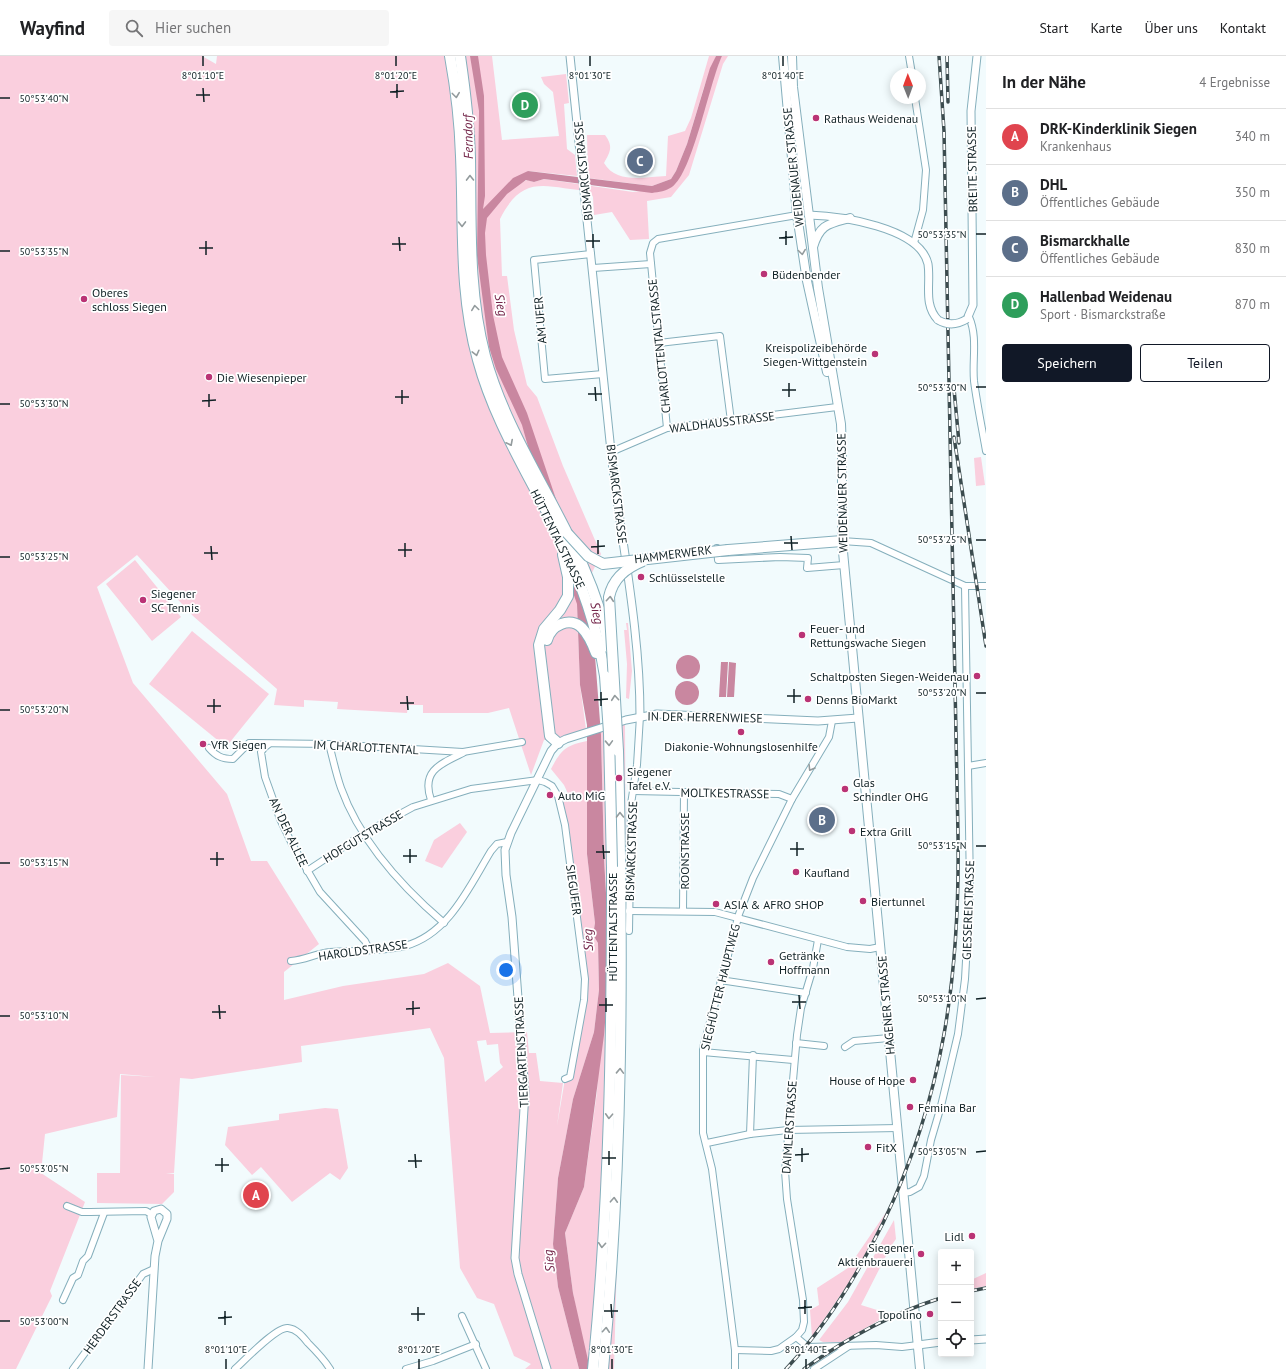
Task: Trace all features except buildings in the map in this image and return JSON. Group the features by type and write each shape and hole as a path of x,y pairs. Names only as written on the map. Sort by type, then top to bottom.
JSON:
{"highway":[{"name":"HÜTTENTALSTRASSE","path":"450,56 458,112 463,276 470,330 494,408 508,439 562,533 594,593 603,622 612,666 618,751 621,1010 616,1173 603,1369"},
{"name":"HÜTTENTALSTRASSE","path":"460,56 469,133 472,275 479,328 486,357 502,404 562,533 585,596 598,638 605,676 612,823 611,1060 605,1208 593,1369"},
{"path":"562,533 588,556 598,562 609,564 692,554 842,541"},
{"path":"558,743 550,736 539,645 544,629 557,620 566,601 569,590 562,533"},
{"path":"612,666 609,604 610,592 619,576 634,565 643,561"},
{"path":"557,620 583,629 592,642 605,676"}],"main road":[{"name":"WEIDENAUER STRASSE","path":"783,56 797,215 809,289 820,328 837,407 842,451 842,541 859,737"},
{"name":"WEIDENAUER STRASSE","path":"792,56 808,215 818,288 820,328"},
{"path":"797,215 808,215"},
{"path":"813,249 818,233 822,227 850,218"},
{"path":"809,289 818,288"},
{"name":"HAGENER STRASSE","path":"859,737 898,1128 920,1369"}],"street":[{"name":"BISMARCKSTRASSE","path":"570,56 592,254 611,452 639,663 641,728 630,804 630,931"},
{"path":"909,56 911,68"},
{"name":"BREITE STRASSE","path":"968,318 973,305 971,111 977,56"},
{"path":"914,243 923,210 926,170 916,104"},
{"name":"CHARLOTTENTALSTRASSE","path":"667,428 650,253 653,243 658,239 797,215"},
{"path":"808,215 850,218 897,234 914,243 926,256 929,272 929,303 938,320 947,324 956,324 968,318 973,326 974,379 986,451"},
{"name":"AM UFER","path":"592,254 534,260 545,379 603,374"},
{"name":"CHARLOTTENTALSTRASSE","path":"593,268 651,264"},
{"path":"659,343 720,336 731,421"},
{"name":"WALDHAUSSTRASSE","path":"611,452 667,428 837,407"},
{"path":"842,541 871,543 965,586 986,586"},
{"name":"HAMMERWERK","path":"626,560 717,547 718,560 795,557 808,558 807,568 844,564"},
{"name":"GIESSEREISTRASSE","path":"903,1193 910,1192 919,1187 924,1176 931,1140 941,1106 958,1034 965,979 970,904 965,586"},
{"name":"IN DER HERRENWIESE","path":"558,743 620,721 640,716 679,714 832,721 858,718"},
{"name":"SIEGHÜTTER HAUPTWEG","path":"735,1369 735,1350 712,1169 707,1143 703,1132 703,1052 737,917 753,878 792,798 829,738 832,721"},
{"name":"IM CHARLOTTENTAL","path":"269,744 281,742 463,752 522,742"},
{"path":"209,748 216,755 226,759 233,759 250,743 269,744"},
{"name":"TIERGARTENSTRASSE","path":"548,1369 518,1274 515,1258 525,1092 512,917 506,875 505,855 507,842 547,759 558,743"},
{"name":"AN DER ALLEE","path":"269,744 261,752 265,777 280,819 307,871 320,892 365,941 369,949"},
{"path":"329,744 341,788 363,834 387,865 444,923"},
{"name":"IM CHARLOTTENTAL","path":"431,800 428,792 429,776 436,767 463,752"},
{"path":"968,766 986,763"},
{"name":"HOFGUTSTRASSE","path":"307,871 395,815 431,800 471,789 538,780"},
{"name":"SIEGUFER","path":"538,780 552,786 560,802 565,825 586,979 584,1000 570,1077 565,1079"},
{"name":"MOLTKESTRASSE","path":"633,791 779,794 792,798"},
{"name":"ROONSTRASSE","path":"683,911 684,792"},
{"name":"HAROLDSTRASSE","path":"291,961 327,952 393,948 416,942 432,934 444,923 490,851 497,844 507,842"},
{"path":"629,911 715,912 847,947 870,949 880,947"},
{"name":"DAIMLERSTRASSE","path":"796,1337 802,1330 804,1322 803,1300 787,1199 785,1171 793,1060 801,1008 806,993 818,940"},
{"path":"720,980 806,993"},
{"path":"845,1048 854,1041 888,1038"},
{"path":"796,1043 824,1046"},
{"path":"703,1052 752,1055 793,1060"},
{"path":"750,1134 752,1055"},
{"path":"707,1143 750,1134 788,1130 898,1128"},
{"path":"67,1206 82,1212 104,1213 146,1211 151,1214"},
{"path":"148,1369 154,1269 158,1242 168,1217 164,1211 160,1209 151,1214"},
{"path":"63,1300 73,1278 78,1275 83,1261 88,1256 104,1213"},
{"path":"151,1214 151,1220 158,1242"},
{"name":"HERDERSTRASSE","path":"73,1369 143,1274 154,1269"},
{"path":"462,1316 476,1344 486,1369"},
{"path":"234,1369 276,1332 288,1328 299,1333 318,1353 330,1369"},
{"path":"735,1350 771,1351 788,1344 796,1337 808,1347 902,1347 938,1342"},
{"path":"974,1340 986,1339"},
{"path":"406,1369 433,1361 476,1344"},
{"path":"814,1369 850,1346"}],"shaded area":[{"path":"0,56 202,56 216,64 217,56 492,56 502,140 559,136 553,92 544,84 541,77 566,74 569,103 564,104 567,149 575,155 577,176 528,171 517,185 527,180 534,182 544,179 633,192 672,187 720,60 722,56 728,56 723,64 689,175 671,197 647,201 649,239 630,240 612,212 594,215 593,197 590,191 549,186 538,186 528,189 518,194 509,204 500,219 502,276 507,276 514,330 527,385 537,397 563,466 601,554 577,604 580,685 587,737 544,740 531,775 509,708 488,713 423,713 423,705 408,705 407,713 337,709 338,702 304,700 304,707 274,705 277,689 193,616 137,555 97,587 133,683 227,794 251,861 267,861 319,944 284,972 284,1000 343,986 424,974 448,963 480,986 490,1033 527,1032 529,1053 536,1053 540,1081 563,1083 557,1126 565,1079 570,1077 585,989 560,802 570,798 564,785 551,769 565,749 574,744 587,741 587,854 595,923 593,935 598,943 599,990 594,1032 573,1099 558,1178 553,1244 558,1287 579,1369 525,1369 531,1364 514,1356 494,1304 477,1298 460,1268 444,1058 430,1028 301,1046 302,1062 192,1079 180,1078 174,1173 166,1174 174,1174 174,1192 162,1204 97,1203 97,1173 120,1173 121,1075 156,1077 120,1074 117,1117 45,1134 41,1173 85,1202 50,1291 52,1296 16,1369 0,1369","holes":["486,1040 487,1045 498,1044 500,1063 503,1067 485,1082 477,1041"]},
{"path":"470,56 478,56 484,96 485,196 483,209 513,178 528,171 652,186 671,179 676,171 687,144 710,68 716,56 722,56 694,146 680,178 672,187 652,193 544,179 534,182 526,180 507,194 487,218 485,233 493,315 502,357 527,413 591,603 601,735 604,858 610,963 604,1035 584,1187 565,1233 573,1293 590,1369 579,1369 558,1287 553,1244 558,1178 573,1099 594,1032 599,990 598,943 593,935 595,923 587,854 587,725 580,685 577,604 552,532 522,425 496,369 489,347 477,256 479,111"},
{"path":"709,56 716,56 704,87 687,144 676,171 671,179 652,186 588,178 587,135 605,135 609,142 610,149 604,163 609,170 616,174 623,177 632,178 666,176 668,136 685,131 691,118"},
{"path":"981,457 985,485 976,486 974,458"},
{"name":"Siegener SC Tennis","path":"135,560 181,617 152,641 106,584"},
{"path":"626,623 628,623 632,671 629,699 626,698 627,664 624,630 627,630"},
{"path":"192,631 269,694 226,747 149,684"},
{"path":"688,655 693,656 699,662 699,672 693,678 688,679 683,678 677,672 676,667 677,662 683,656"},
{"path":"721,662 728,662 726,697 719,697"},
{"path":"729,662 736,663 734,697 727,697"},
{"path":"687,681 692,682 698,688 698,698 692,704 687,705 682,704 676,698 675,693 676,688 682,682"},
{"path":"625,724 626,918 614,1369 590,1369 581,1336 573,1293 565,1233 584,1187 597,1092 607,900 604,858 601,732"},
{"path":"460,823 467,832 442,868 425,861 434,840"},
{"path":"325,1108 338,1109 348,1168 340,1180 330,1173 292,1202 261,1167 252,1175 225,1145 228,1127 279,1120 279,1114"},
{"path":"889,1208 854,1275 812,1337 810,1310 819,1305 817,1288 848,1268"},
{"path":"894,1220 896,1239 861,1305 890,1314 841,1342 823,1342 819,1340 848,1302"},
{"path":"986,1273 986,1286 974,1288 974,1279"}],"railway":[{"path":"786,1369 801,1353 840,1300 873,1243 904,1176 921,1128 934,1081 944,1034 951,985 956,936 958,835 944,131 939,56"},
{"path":"947,56 948,102"},
{"path":"954,389 959,443"},
{"path":"954,437 986,646"},
{"path":"974,1290 986,1288"},
{"path":"804,1369 836,1347 887,1319 904,1311 938,1299"}],"place":[{"name":"Hallenbad Weidenau","path":"525,105"},
{"name":"Rathaus Weidenau","path":"816,118"},
{"name":"Bismarckhalle","path":"640,161"},
{"name":"Büdenbender","path":"764,274"},
{"name":"Oberes schloss Siegen","path":"84,299"},
{"name":"Kreispolizeibehörde Siegen-Wittgenstein","path":"875,354"},
{"name":"Die Wiesenpieper","path":"209,377"},
{"name":"Schlüsselstelle","path":"641,577"},
{"name":"Siegener SC Tennis","path":"143,600"},
{"name":"Feuer- und Rettungswache Siegen","path":"802,635"},
{"name":"Schaltposten Siegen-Weidenau","path":"977,676"},
{"name":"Denns BioMarkt","path":"808,699"},
{"name":"Diakonie-Wohnungslosenhilfe","path":"741,732"},
{"name":"VfR Siegen","path":"203,744"},
{"name":"Siegener Tafel e.V.","path":"619,778"},
{"name":"Glas Schindler OHG","path":"845,789"},
{"name":"Auto MiG","path":"550,795"},
{"name":"DHL","path":"822,820"},
{"name":"Extra Grill","path":"852,831"},
{"name":"Kaufland","path":"796,872"},
{"name":"Biertunnel","path":"863,901"},
{"name":"ASIA & AFRO SHOP","path":"716,904"},
{"name":"Getränke Hoffmann","path":"771,962"},
{"name":"House of Hope","path":"913,1080"},
{"name":"Femina Bar","path":"910,1107"},
{"name":"FitX","path":"868,1147"},
{"name":"DRK-Kinderklinik Siegen","path":"256,1195"},
{"name":"Lidl","path":"972,1236"},
{"name":"Siegener Aktienbrauerei","path":"921,1254"},
{"name":"Topolino","path":"930,1314"}],"water label":[{"name":"Ferndorf","path":"468,137"},
{"name":"Sieg","path":"501,305"},
{"name":"Sieg","path":"597,613"},
{"name":"Sieg","path":"588,940"},
{"name":"Sieg","path":"549,1261"}]}
